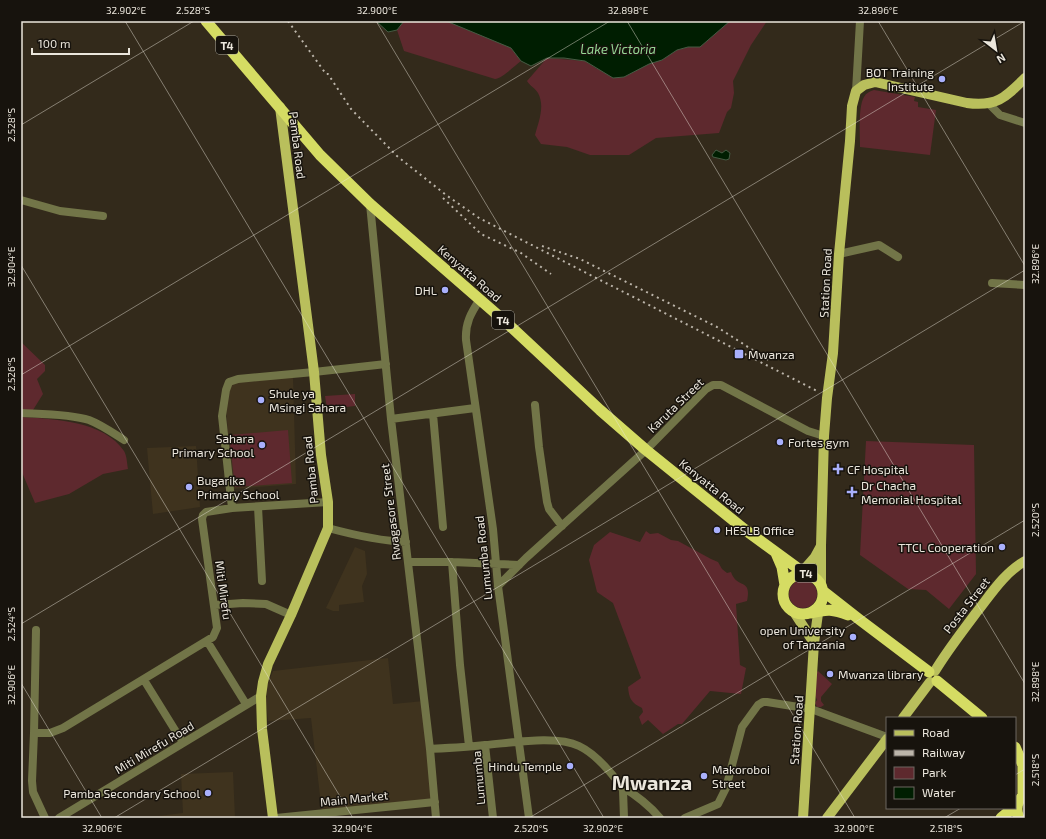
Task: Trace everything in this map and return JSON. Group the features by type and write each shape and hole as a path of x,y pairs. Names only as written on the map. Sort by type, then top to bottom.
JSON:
{"highway":[{"name":"Kenyatta Road","path":"206,21 320,155 370,204 480,299 600,410 646,450 796,566 801,573"},
{"name":"T4","path":"776,552 782,567 785,585 783,597 785,603 794,612 801,614 816,610 830,609 860,620"},
{"name":"T4","path":"785,585 789,580 801,573 818,579 822,588 823,597 816,610"},
{"name":"T4","path":"822,588 981,717"},
{"path":"1016,749 1022,760 1024,768 1017,806 1019,818"},
{"path":"1001,818 1010,809"}],"main road":[{"path":"856,91 869,82 881,82 967,103 989,104 1007,95 1025,78"},
{"name":"Station Road","path":"822,588 821,546 824,436 835,322 839,254 852,106 856,91"},
{"name":"Pamba Road","path":"274,818 262,729 261,696 263,682 268,664 291,615 328,528 328,502 321,455 314,372 280,107"},
{"path":"801,573 815,557 821,546"},
{"name":"Posta Street","path":"904,717 947,651 994,588 1017,566 1025,562"},
{"name":"Station Road","path":"803,818 816,610"},
{"path":"794,612 814,643"},
{"path":"827,818 886,739"}],"street":[{"name":"Station Road","path":"856,91 860,21"},
{"path":"989,104 1000,115 1025,123"},
{"path":"21,200 60,211 103,216"},
{"name":"Rwagasore Street","path":"370,204 391,419 430,749 436,818"},
{"path":"839,254 879,245 898,257"},
{"path":"992,283 1025,285"},
{"name":"Lumumba Road","path":"480,299 468,319 466,329 468,361 492,522 498,586 529,818"},
{"path":"232,508 222,416 222,405 228,383 238,379 386,364"},
{"name":"Karuta Street","path":"498,586 519,565 646,450 706,389 713,385 721,386 808,431 824,436"},
{"path":"535,405 547,502 549,509 562,526"},
{"path":"391,419 475,408"},
{"path":"21,413 88,420 124,440"},
{"path":"433,414 443,527"},
{"name":"Miti Mirefu","path":"34,733 50,733 63,728 144,680 216,634 217,628 215,605 203,515 206,512 232,508 328,502"},
{"path":"258,507 262,581"},
{"path":"328,528 358,536 386,541 406,542"},
{"path":"408,562 519,565"},
{"path":"452,562 468,746"},
{"path":"215,605 243,603 266,604 291,615"},
{"path":"36,630 32,781 33,792 45,818"},
{"path":"207,641 246,704"},
{"path":"144,680 183,743"},
{"name":"Miti Mirefu Road","path":"59,818 261,696"},
{"path":"685,818 718,804 726,788 742,727 758,705 763,702 811,709 886,738"},
{"name":"Lumumba","path":"494,818 485,745 558,740 578,745 589,752 621,786 637,796 660,818"},
{"path":"430,749 485,745"},
{"path":"621,786 624,818"},
{"name":"Main Market","path":"274,818 435,802"}],"shaded area":[{"name":"Sahara Primary School","path":"293,377 296,484 232,489 226,406 230,383"},
{"path":"196,446 200,507 153,514 147,448"},
{"path":"355,547 365,551 367,574 362,586 364,602 339,605 339,611 333,611 326,608"},
{"path":"388,658 393,704 424,701 435,802 322,813 311,718 268,721 265,691 273,671"},
{"name":"Pamba Secondary School","path":"233,772 235,818 142,818 183,813 181,774"}],"green space":[{"path":"404,21 446,21 456,24 511,48 521,61 505,74 495,79 404,51 397,30"},
{"path":"730,21 767,21 751,45 733,81 734,93 731,108 727,112 719,133 656,138 629,155 590,155 567,147 541,144 535,135 541,114 541,103 538,93 527,81 547,58 585,61 597,69 649,64 662,60 677,50 688,47 700,47"},
{"path":"874,90 915,97 914,101 918,102 918,107 936,110 930,155 860,147 862,102 866,94"},
{"path":"21,342 45,365 45,371 37,379 43,394 33,410 21,410"},
{"path":"355,394 355,406 327,409 325,396"},
{"path":"21,417 63,421 104,433 115,441 124,451 128,469 103,474 69,494 35,503 21,470"},
{"path":"288,430 292,483 235,487 229,435"},
{"path":"866,441 974,445 976,574 949,609 926,590 908,589 860,555"},
{"path":"646,531 650,534 658,533 671,540 678,541 718,562 722,569 727,573 731,572 737,581 746,586 748,594 747,601 736,604 740,665 746,668 741,694 710,691 682,724 678,724 663,734 648,720 642,725 639,717 643,712 642,708 635,704 630,697 628,687 641,678 613,603 597,592 589,560 594,545 610,532 640,542"},
{"path":"803,580 813,584 817,594 813,604 803,608 793,604 789,594 793,584"},
{"path":"818,671 832,684 821,697 821,701 824,705 821,707 817,707 815,703 817,700 815,695 816,673"}],"water":[{"path":"376,21 404,21 397,30 388,32"},
{"name":"Lake Victoria","path":"446,21 730,21 700,47 688,47 677,50 662,60 649,64 624,77 613,78 585,61 564,58 547,58 531,66 521,61 511,48"},
{"path":"716,150 722,153 726,150 730,153 729,159 726,160 713,157 712,155"}],"railway":[{"path":"288,21 326,74 328,74 351,109 397,156 446,195 479,218 817,391"},
{"path":"443,198 481,234 521,253 551,274"},
{"path":"542,246 580,259 717,327 768,360"}],"place":[{"name":"BOT Training Institute","path":"942,79"},
{"name":"DHL","path":"445,290"},
{"name":"Mwanza","path":"739,354"},
{"name":"Shule ya Msingi Sahara","path":"261,400"},
{"name":"Fortes gym","path":"780,442"},
{"name":"Sahara Primary School","path":"262,445"},
{"name":"CF Hospital","path":"838,469"},
{"name":"Bugarika Primary School","path":"189,487"},
{"name":"Dr Chacha Memorial Hospital","path":"852,492"},
{"name":"HESLB Office","path":"717,530"},
{"name":"TTCL Cooperation","path":"1002,547"},
{"name":"open University of Tanzania","path":"853,637"},
{"name":"Mwanza library","path":"830,674"},
{"name":"Hindu Temple","path":"570,766"},
{"name":"Makoroboi Street","path":"704,776"},
{"name":"Pamba Secondary School","path":"208,793"}],"district":[{"name":"Mwanza","path":"652,782"}]}
